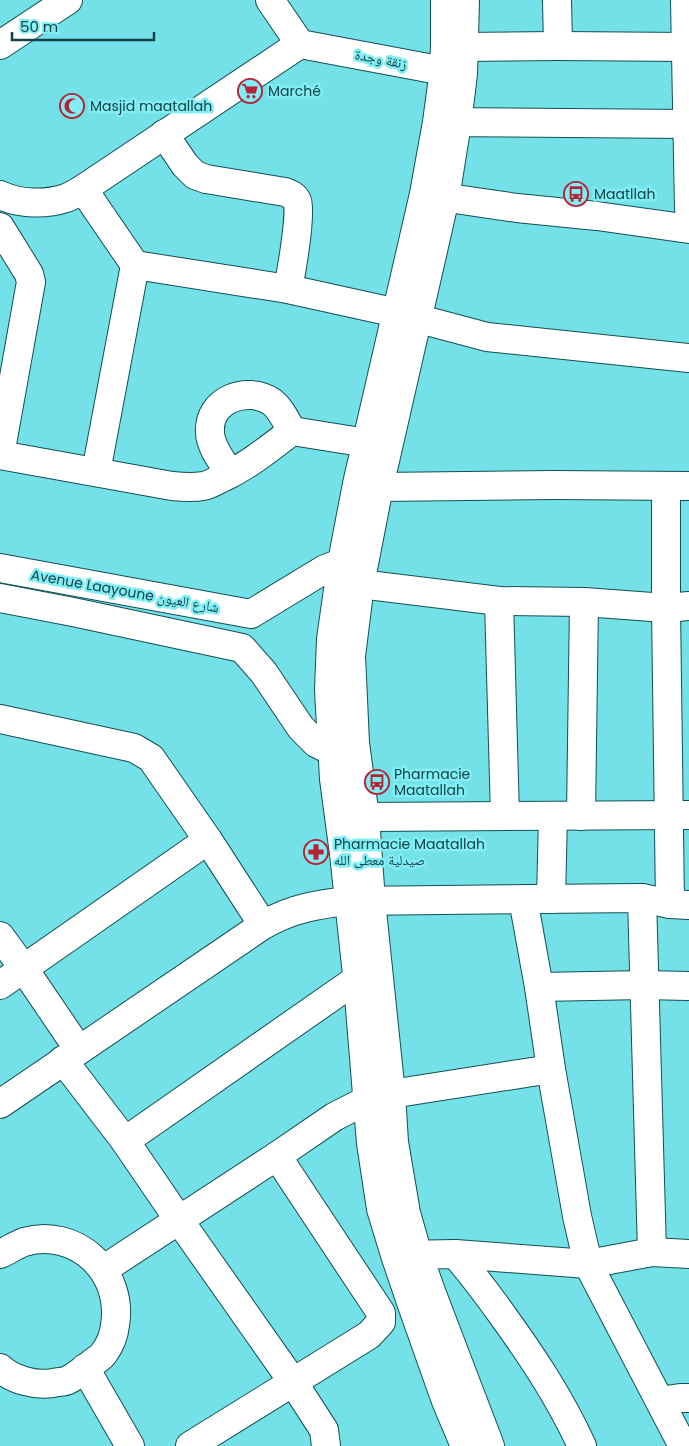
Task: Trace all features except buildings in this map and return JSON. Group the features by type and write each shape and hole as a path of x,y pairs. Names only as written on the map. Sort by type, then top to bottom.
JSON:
{"street":[{"path":"0,45 68,0"},
{"path":"5,205 66,198 83,189 300,44 270,0"},
{"path":"445,0 454,59"},
{"path":"465,0 454,59 447,122 434,196 368,485 355,568 344,746 334,779 360,901 380,1097 372,1142 381,1209 406,1255 490,1446"},
{"path":"557,0 558,46"},
{"path":"685,0 688,47 689,209"},
{"name":"زنقة وجدة","path":"300,44 454,59 558,46 688,47"},
{"path":"447,122 687,124"},
{"path":"164,134 185,165 195,175 206,179 285,192 293,195 297,200 298,215 288,289"},
{"path":"83,189 135,265 96,472"},
{"path":"434,196 517,208 689,228"},
{"path":"0,227 29,274 31,282 0,455 190,488 204,486 230,474 261,456 292,431 367,443"},
{"path":"135,265 288,289 407,315 487,337 689,358"},
{"path":"368,485 367,443 407,315"},
{"path":"230,474 213,444 210,433 215,412 230,398 247,394 262,396 273,403 292,431"},
{"path":"0,1104 263,925 279,916 300,909 327,903 360,901 523,899 642,898 680,905 678,486 553,484 368,485"},
{"name":"Avenue Laayoune شارع العيون","path":"0,568 251,614"},
{"path":"344,746 326,748 316,743 301,728 264,673 242,648 251,614 325,569 355,568 499,601 584,602 678,607"},
{"name":"Avenue Laayoune شارع العيون","path":"0,598 242,648"},
{"path":"499,601 505,816"},
{"path":"581,816 584,602"},
{"path":"0,719 134,748 151,758 208,840 263,925"},
{"path":"344,746 365,817 358,984 380,1097"},
{"path":"365,817 679,815"},
{"path":"551,899 553,816"},
{"path":"0,985 208,840"},
{"path":"642,898 652,1252"},
{"path":"523,899 577,1216 588,1264 683,1446"},
{"path":"0,936 24,969 71,1055 125,1141 293,1382 324,1430 326,1446"},
{"path":"125,1141 350,984 358,984"},
{"path":"539,988 644,985 689,986"},
{"path":"104,1269 277,1156 334,1116 380,1097 551,1068"},
{"path":"190,1446 369,1335 380,1322 381,1313 277,1156"},
{"path":"0,1254 23,1242 46,1239 75,1246 89,1254 104,1269 114,1290 118,1312 114,1334 104,1354 68,1380 46,1384 24,1381 0,1368"},
{"path":"406,1255 455,1254 588,1264 652,1252 689,1254"},
{"path":"455,1254 467,1267 545,1376 582,1446"},
{"path":"406,1255 446,1401 465,1446"},
{"path":"86,1368 130,1446"},
{"path":"660,1401 689,1398"}],"place":[{"name":"Marché","path":"250,91"},
{"name":"Masjid maatallah","path":"72,106"},
{"name":"Maatllah","path":"576,194"},
{"name":"Pharmacie Maatallah","path":"377,782"},
{"name":"Pharmacie Maatallah صيدلية معطى الله","path":"316,852"}]}
